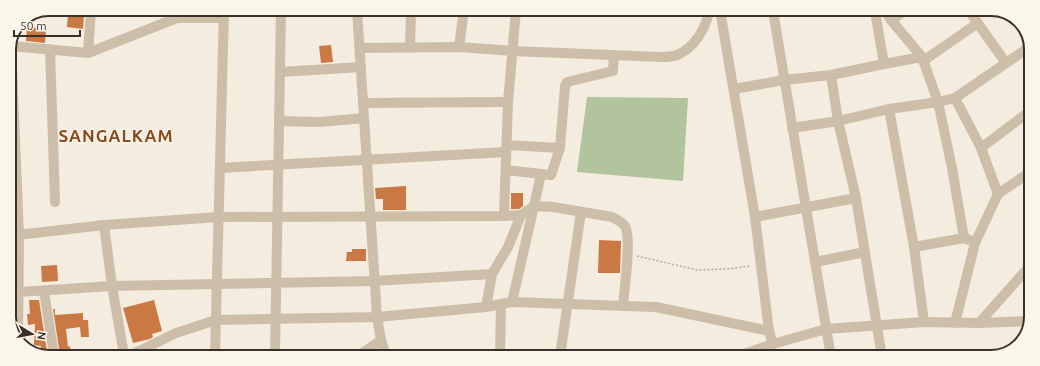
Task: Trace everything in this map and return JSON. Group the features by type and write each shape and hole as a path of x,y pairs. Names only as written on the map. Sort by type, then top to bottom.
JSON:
{"street":[{"path":"88,53 91,16"},
{"path":"17,45 50,50 88,53 177,18 200,16"},
{"path":"214,350 224,16"},
{"path":"275,350 281,16"},
{"path":"357,16 374,281 377,317 384,350"},
{"path":"410,47 411,16"},
{"path":"459,47 463,16"},
{"path":"504,216 508,102 515,16"},
{"path":"360,48 459,47 512,51 661,57 675,56 689,48 696,40 706,24 708,16"},
{"path":"721,16 755,217 769,331 772,344"},
{"path":"774,16 830,350"},
{"path":"876,16 884,64"},
{"path":"888,16 923,59 938,102 952,168 964,238"},
{"path":"891,20 897,16"},
{"path":"973,16 1006,63"},
{"path":"734,89 784,80 830,75 884,64 923,59 978,23"},
{"path":"50,50 55,202"},
{"path":"792,128 838,121 889,109 955,98 1024,50"},
{"path":"506,170 551,175 560,148 564,86 567,82 613,71 614,55"},
{"path":"280,72 361,67"},
{"path":"830,75 838,121 856,198 881,350"},
{"path":"955,98 981,148 998,194"},
{"path":"363,102 508,102"},
{"path":"889,109 914,246 924,322"},
{"path":"981,148 1024,116"},
{"path":"279,121 319,122 364,118"},
{"path":"220,168 366,160 507,148 560,148"},
{"path":"512,302 540,174"},
{"path":"955,323 975,243 998,194 1024,176"},
{"path":"755,217 856,198"},
{"path":"16,235 104,224 219,217 504,216 521,215 534,206 553,207 612,217 621,221 626,228 628,237 623,306"},
{"path":"561,350 566,304 581,212"},
{"path":"486,307 492,274 508,247 521,215"},
{"path":"104,224 112,286 123,350"},
{"path":"914,246 964,238 975,243"},
{"path":"815,262 865,252"},
{"path":"16,264 18,292 17,324"},
{"path":"979,323 1024,273"},
{"path":"18,292 112,286 374,281 492,274"},
{"path":"44,290 53,350"},
{"path":"141,350 176,333 216,320 377,317 486,307 512,302 656,307 769,331"},
{"path":"500,350 501,305"},
{"path":"755,350 826,329 924,322 979,323 1024,321"},
{"path":"367,350 381,340"}],"path":[{"path":"627,254 697,270 727,269 761,265"}],"green space":[{"path":"587,97 688,98 683,181 577,172"}],"building":[{"path":"68,16 84,16 83,29 67,27"},
{"path":"27,27 46,28 45,43 26,41"},
{"path":"331,45 333,62 321,63 319,46"},
{"path":"406,186 406,210 383,210 383,199 376,199 375,188"},
{"path":"511,193 523,193 523,206 519,209 511,209"},
{"path":"599,240 621,241 620,273 598,273"},
{"path":"352,249 366,249 366,261 346,261 347,252 352,252"},
{"path":"57,265 58,281 42,282 41,266"},
{"path":"29,300 39,300 47,350 41,348 41,346 34,345 35,324 28,325 27,314 30,314"},
{"path":"154,300 162,331 152,334 153,337 150,339 133,343 123,308"},
{"path":"53,309 55,309 55,315 83,313 83,320 88,320 89,337 81,337 80,327 66,329 68,347 70,346 70,350 59,350"}],"district":[{"name":"SANGALKAM","path":"116,136"}]}
